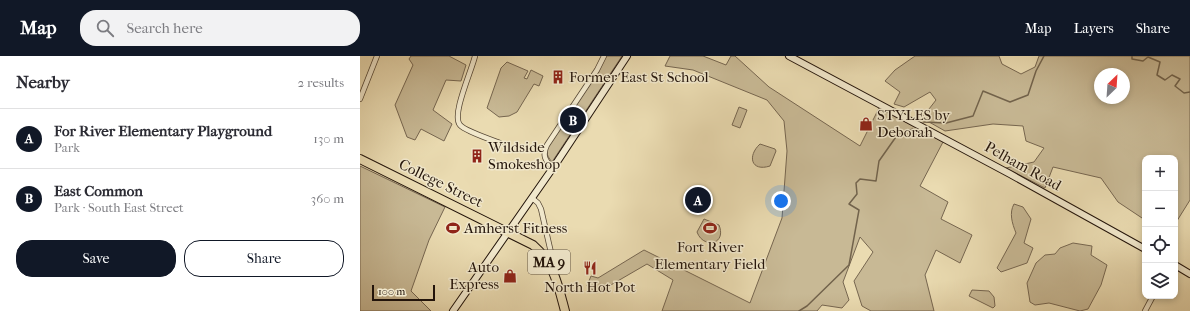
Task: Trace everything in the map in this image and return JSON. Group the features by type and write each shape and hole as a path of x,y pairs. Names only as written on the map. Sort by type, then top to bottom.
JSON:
{"highway":[{"name":"College Street","path":"360,159 509,232"},
{"name":"MA 9","path":"509,232 533,245 549,263 558,282 565,311"}],"main road":[{"path":"453,311 553,168 627,56"},
{"name":"Pelham Road","path":"789,56 1010,174 1142,247"},
{"path":"1178,267 1190,274"}],"street":[{"path":"360,99 376,56"},
{"path":"475,56 458,110 457,121 462,127 500,143"},
{"path":"553,168 544,157 544,151 597,70 604,56"},
{"path":"532,198 538,203 543,218 558,282"},
{"path":"1146,311 1152,299"}],"shaded area":[{"path":"411,56 449,56 466,65 461,81 446,80 433,110 452,124 444,141 421,129 415,140 407,137 395,105 413,65 409,59"},
{"path":"606,56 622,56 552,162 547,154 548,146"},
{"path":"670,56 703,56 726,65 731,56 735,56 769,87 860,146 879,108 943,142 920,186 948,202 941,219 972,235 960,263 936,250 925,275 934,311 871,311 862,306 854,281 873,252 860,237 843,282 849,300 842,308 822,305 817,311 662,311 673,280 647,264 597,293 587,286 591,276 598,278 644,250 750,303 782,218 787,151 784,121 767,100 693,70 665,66"},
{"path":"915,56 999,56 1002,64 1021,74 1035,67 1039,56 1190,56 1190,200 1178,219 1178,155 1142,155 1142,218 1118,202 1101,178 1053,167 1045,188 1006,168 1034,162 1044,148 1026,141 1023,126 993,124 945,131 922,118 936,100 930,92 904,107 894,104 900,92 885,81 895,70"},
{"path":"507,62 528,71 524,78 527,79 531,70 543,76 539,86 534,84 517,112 509,116 499,117 487,108 501,68"},
{"path":"739,107 747,110 740,128 732,125"},
{"path":"760,144 775,149 776,151 770,166 759,167 753,162 753,153"},
{"path":"360,166 445,207 429,240 411,291 431,311 360,311"},
{"path":"702,191 706,192 707,201 705,208 702,210 687,204 691,194 694,195"},
{"path":"1014,204 1023,207 1031,219 1024,243 1033,248 1027,263 1001,272 997,268 1016,233 1012,218 1012,207"},
{"name":"Fort River Elementary Field","path":"704,219 719,225 721,232 720,237 713,242 709,243 704,241 697,232"},
{"path":"1073,243 1092,246 1091,255 1107,265 1101,285 1088,309 1080,311 1049,303 1035,305 1030,302 1027,283 1036,263 1045,255 1055,254 1060,248"},
{"path":"972,290 989,291 994,297 995,306 993,308 969,296"}],"waterway":[{"path":"923,122 946,123 973,116 983,91 1010,102 1028,95 1036,71 1044,56"},
{"path":"1132,56 1132,59 1143,61 1148,57 1160,62 1157,75 1165,80 1172,75 1180,79 1175,86 1184,93 1190,92"},
{"path":"799,311 807,306 849,265 859,210 849,204 857,194 856,183 860,179 876,181 879,161 898,134 913,129"}],"place":[{"name":"Former East St School","path":"558,77"},
{"name":"East Common","path":"573,120"},
{"name":"STYLES by Deborah","path":"866,124"},
{"name":"Wildside Smokeshop","path":"477,156"},
{"name":"For River Elementary Playground","path":"698,200"},
{"name":"Amherst Fitness","path":"453,228"},
{"name":"Fort River Elementary Field","path":"710,228"},
{"name":"North Hot Pot","path":"590,268"},
{"name":"Auto Express","path":"510,276"}]}
